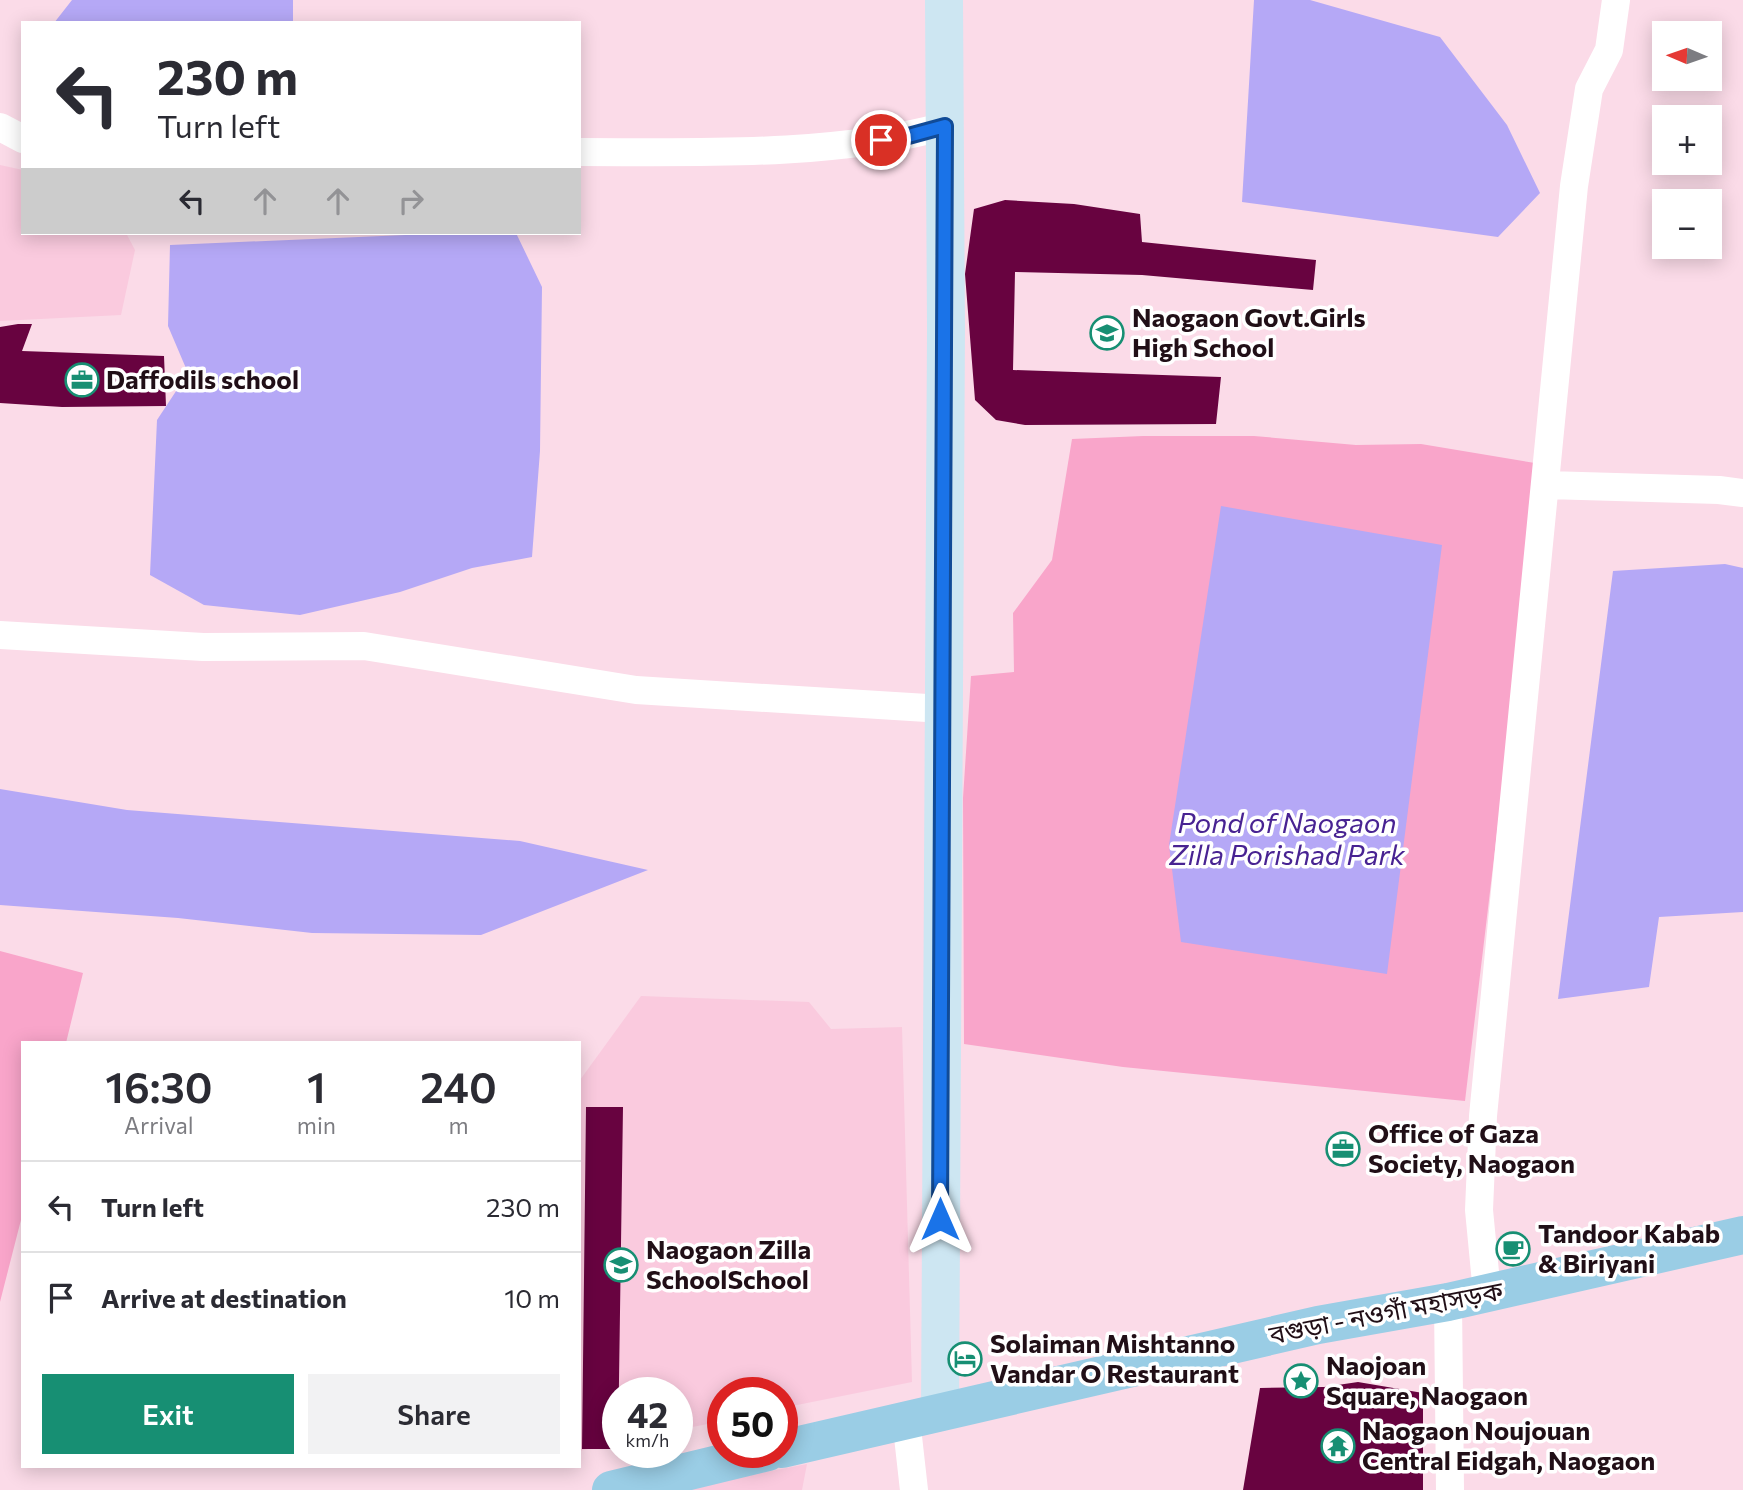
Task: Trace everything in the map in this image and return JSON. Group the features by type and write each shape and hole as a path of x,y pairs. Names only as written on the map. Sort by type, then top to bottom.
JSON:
{"main road":[{"path":"923,1415 943,709 944,0"},
{"name":"বগুড়া - নওগাঁ মহাসড়ক","path":"798,1445 1318,1325 1448,1302 1743,1235"},
{"path":"611,1490 707,1467"}],"street":[{"path":"1488,1293 1479,1210 1483,1116 1547,485 1574,186 1589,89 1609,50 1616,0"},
{"path":"581,152 674,152 827,145 901,138 945,126"},
{"path":"0,127 21,138"},
{"path":"1547,485 1719,490 1743,494"},
{"path":"0,635 203,647 364,646 636,690 943,709"},
{"path":"1448,1302 1450,1490"},
{"path":"914,1490 923,1415"}],"shaded area":[{"path":"0,165 21,170 21,235 127,235 135,250 121,315 0,321"},
{"path":"1254,436 1356,445 1421,444 1541,464 1465,1101 1123,1067 964,1044 963,798 971,676 1014,672 1013,613 1052,560 1072,439"},
{"path":"0,951 83,973 66,1041 21,1041 21,1220 0,1302"},
{"path":"641,996 809,1002 831,1029 902,1027 912,1382 798,1405 798,1377 707,1377 707,1424 693,1427 693,1377 602,1377 602,1446 581,1451 581,1079"},
{"path":"807,1464 802,1490 672,1490 798,1468"}],"water":[{"path":"72,0 293,0 293,21 56,21"},
{"path":"1254,0 1310,0 1440,37 1507,125 1540,193 1498,237 1242,202"},
{"path":"405,235 517,235 542,287 540,451 532,557 472,568 400,592 300,615 204,605 150,575 157,420 188,373 168,326 170,245"},
{"name":"Pond of Naogaon Zilla Porishad Park","path":"1221,506 1442,545 1387,974 1181,942 1169,845"},
{"path":"1725,564 1743,568 1743,912 1659,917 1649,987 1558,999 1613,571"},
{"path":"0,789 127,810 520,841 648,870 481,935 312,933 178,918 0,905"}],"building":[{"path":"1005,200 1074,204 1140,214 1142,242 1316,260 1313,290 1142,275 1015,272 1013,370 1221,377 1216,424 1025,425 996,420 975,400 965,274 974,209"},
{"name":"Daffodils school","path":"32,324 22,351 164,356 166,406 62,407 0,403 0,327"},
{"path":"586,1107 623,1107 619,1377 602,1377 602,1449 582,1449"},
{"name":"Naogaon Noujouan Central Eidgah, Naogaon","path":"1358,1382 1423,1393 1423,1490 1243,1490 1260,1388 1324,1387"}],"place":[{"name":"Naogaon Govt.Girls High School","path":"1107,333"},
{"name":"Daffodils school","path":"82,380"},
{"name":"Office of Gaza Society, Naogaon","path":"1343,1149"},
{"name":"Tandoor Kabab & Biriyani","path":"1513,1249"},
{"name":"Naogaon Zilla SchoolSchool","path":"621,1265"},
{"name":"Solaiman Mishtanno Vandar O Restaurant","path":"965,1359"},
{"name":"Naojoan Square, Naogaon","path":"1301,1381"},
{"name":"Naogaon Noujouan Central Eidgah, Naogaon","path":"1338,1446"}],"route":[{"path":"881,140 901,138 945,126 940,1219"}]}
